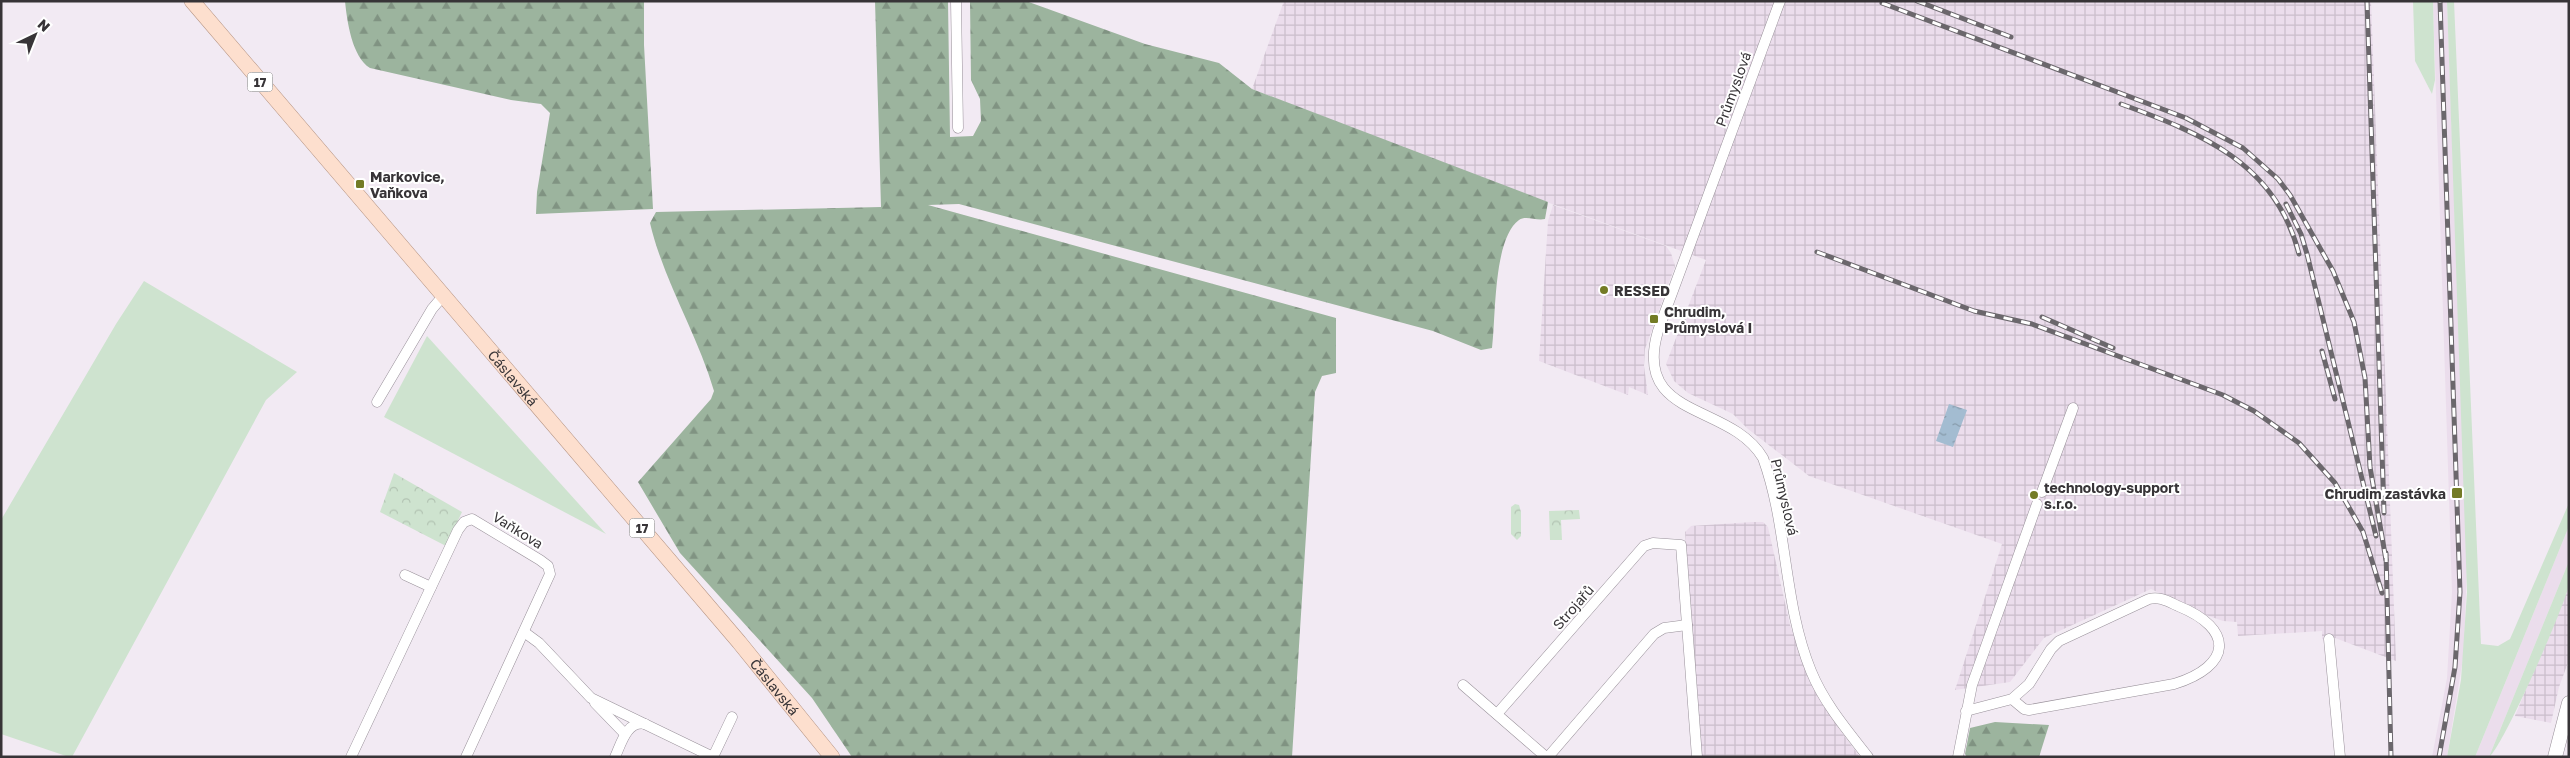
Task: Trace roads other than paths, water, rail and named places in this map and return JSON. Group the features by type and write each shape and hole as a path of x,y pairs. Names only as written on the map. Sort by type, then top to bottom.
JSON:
{"main road":[{"name":"Čáslavská","path":"192,1 739,642 832,757"},
{"path":"2555,757 2569,703"},
{"path":"2564,757 2569,737"}],"street":[{"path":"956,1 958,128"},
{"name":"Průmyslová","path":"1780,1 1658,330 1654,361 1658,378 1671,396 1686,406 1739,431 1752,443 1763,458 1794,614 1806,659 1829,705 1868,757"},
{"path":"377,402 432,309 443,296"},
{"path":"2042,492 2072,408"},
{"path":"1958,757 1972,685 2037,504"},
{"name":"Vaňkova","path":"351,757 461,526 468,520 476,521 540,560 550,570 547,584 466,757"},
{"name":"Strojařů","path":"1497,714 1644,546 1653,543 1681,545 1687,625"},
{"path":"405,575 431,587"},
{"path":"1966,711 2012,699 2029,684 2051,649 2059,641 2153,598 2165,600 2201,616 2212,626 2218,636 2218,647 2212,662 2200,673 2180,682 2029,710 2024,709 2012,699"},
{"path":"1463,685 1547,757 1654,634 1664,628 1687,625 1697,757"},
{"path":"524,632 539,643 625,734"},
{"path":"2329,639 2340,757"},
{"path":"591,698 713,757 732,717"},
{"path":"615,757 625,734 636,724 645,724"}],"water":[{"path":"1949,404 1967,410 1953,447 1936,441"}],"railway":[{"path":"1917,1 2011,37"},
{"path":"2367,1 2384,513"},
{"path":"2439,757 2455,667 2460,592 2440,1"},
{"path":"1882,3 2186,118 2243,148 2278,179 2290,195 2333,271 2354,322 2365,378 2370,467 2386,560"},
{"path":"2121,104 2151,115 2206,140 2254,174 2273,196 2288,223 2299,254"},
{"path":"2286,204 2301,234 2307,254 2376,536"},
{"path":"1817,252 1974,311 2032,324 2223,395 2254,411 2299,443 2335,483 2363,532 2382,593"},
{"path":"2042,317 2113,348"},
{"path":"2322,351 2335,399"},
{"path":"2386,553 2391,757"}],"place":[{"name":"Markovice, Vaňkova","path":"360,184"},
{"name":"RESSED","path":"1604,290"},
{"name":"Chrudim, Průmyslová I","path":"1654,319"},
{"name":"Chrudim zastávka","path":"2457,493"},
{"name":"technology-support s.r.o.","path":"2034,495"}]}
